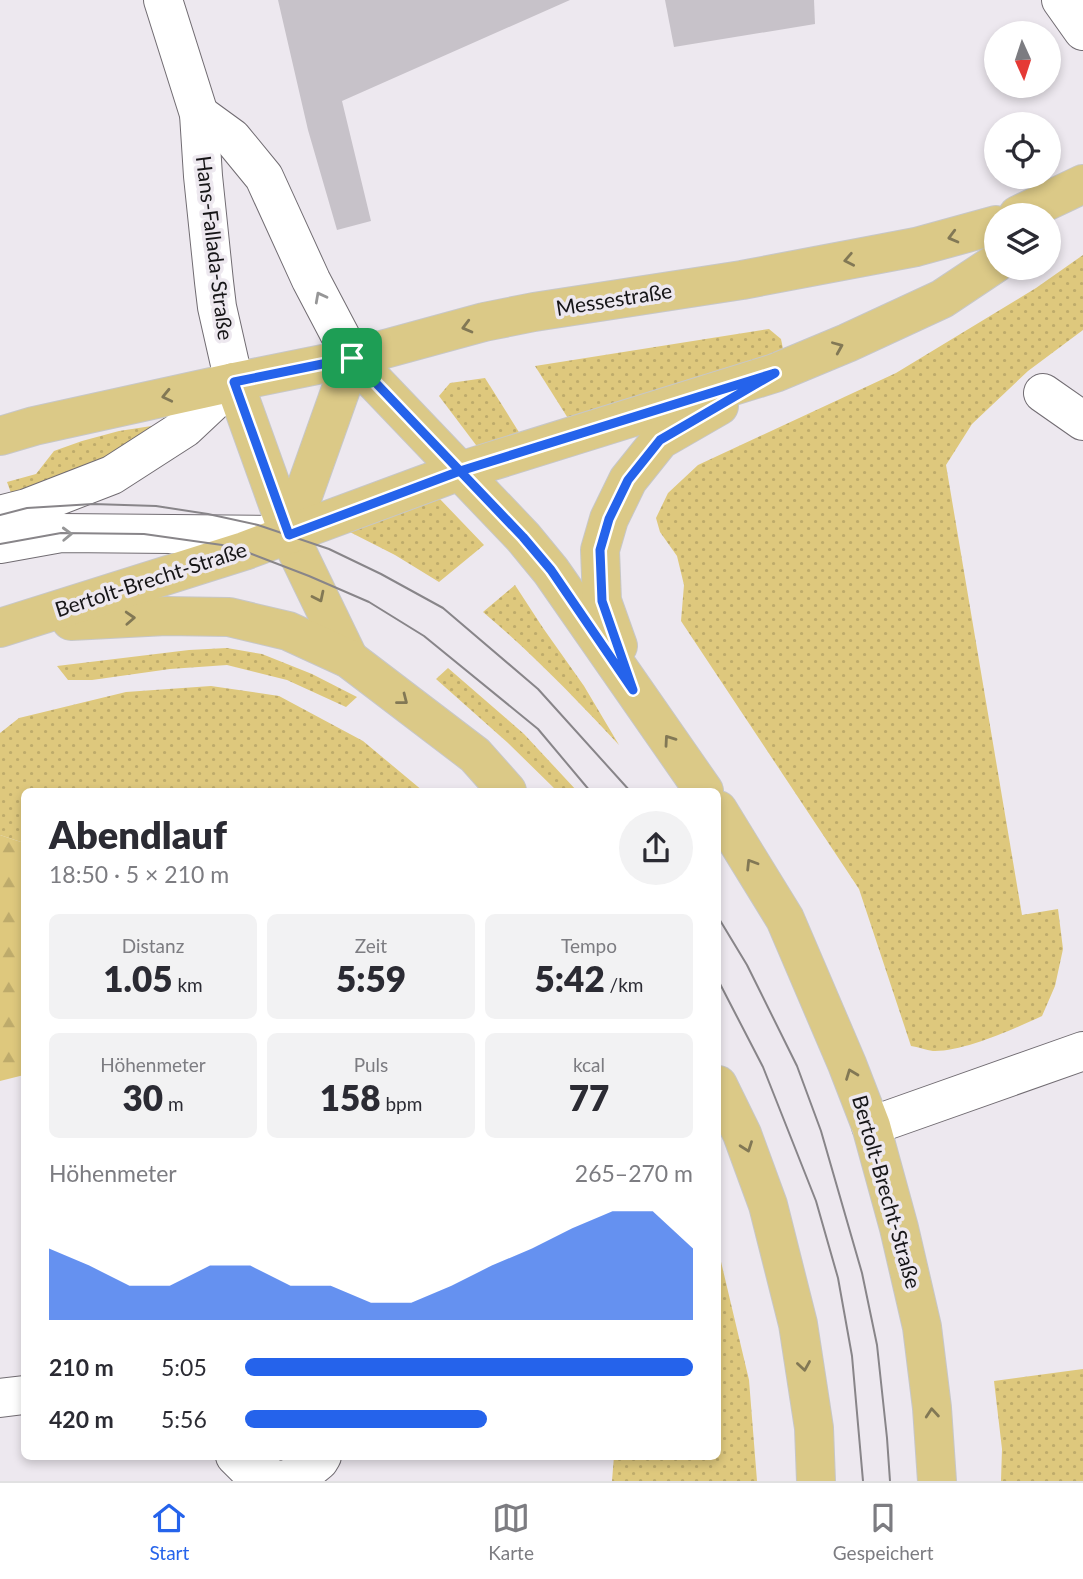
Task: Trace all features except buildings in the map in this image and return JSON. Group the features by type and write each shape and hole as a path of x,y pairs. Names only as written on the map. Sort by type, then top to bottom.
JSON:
{"main road":[{"path":"1043,203 1083,184"},
{"path":"1061,217 1083,200"},
{"name":"Messestraße","path":"234,382 352,358 484,322 796,270 916,247 984,228"},
{"path":"460,471 775,373 942,299 984,271"},
{"path":"289,535 352,358 523,537 551,570 702,788"},
{"path":"633,690 602,601 600,550 609,519 628,480 660,440 775,373"},
{"path":"0,436 234,382"},
{"name":"Bertolt-Brecht-Straße","path":"234,382 289,535 349,659"},
{"name":"Bertolt-Brecht-Straße","path":"6,626 289,535 460,471"},
{"name":"Bertolt-Brecht-Straße","path":"6,626 166,616 229,617 288,631 349,659 475,755 504,788"},
{"name":"Bertolt-Brecht-Straße","path":"721,815 785,919 871,1126 922,1327 932,1408 937,1481"},
{"path":"721,1091 742,1134 768,1205 798,1324 814,1428 816,1481"}],"street":[{"name":"Hans-Fallada-Straße","path":"163,0 200,114 203,176 217,307 234,382"},
{"path":"1061,0 1083,32"},
{"name":"Hans-Fallada-Straße","path":"200,114 232,138 264,177 311,281 352,358"},
{"path":"0,515 27,508 112,475 185,428 234,382"},
{"path":"1043,393 1083,421"},
{"path":"0,544 61,533 289,535"},
{"path":"871,1126 1083,1051"},
{"path":"0,1398 21,1395"},
{"path":"239,1460 247,1468 280,1481 304,1473 320,1460"}],"green space":[{"path":"1083,255 1083,330 1028,371 972,424 946,465 1022,915 1058,909 1063,949 1055,986 1042,1016 973,1044 930,1051 911,1046 859,889 681,621 684,585 677,556 660,532 656,518 668,493 698,465 896,373 1047,280 1061,280 1061,270"},
{"path":"769,329 781,339 783,349 774,361 571,423 535,366"},
{"path":"485,378 522,437 489,446 476,445 439,396 450,383"},
{"path":"158,425 127,448 43,485 11,493 7,482 36,474 54,451 119,431"},
{"path":"438,497 484,545 439,582 395,555 340,527"},
{"path":"515,585 584,686 619,745 536,660 483,612"},
{"path":"227,648 262,654 312,674 357,697 346,707 287,680 227,665 170,669 92,680 68,680 57,666 189,650"},
{"path":"448,668 524,734 574,788 554,788 436,679"},
{"path":"211,686 279,696 363,741 419,788 21,788 21,842 0,835 0,733 19,718 126,692"},
{"path":"0,835 21,842 21,1076 0,1081"},
{"path":"721,1262 749,1380 757,1481 612,1481 614,1460 721,1460"},
{"path":"1083,1369 1083,1481 1001,1481 1002,1449 994,1381"}],"tram line":[{"path":"0,515 27,508 93,504 156,506 258,525 329,549 443,608 538,689 627,788"},
{"path":"0,544 61,533 144,534 222,545 309,576 369,602 424,636 538,729 587,788"},
{"path":"721,922 747,965 797,1066 821,1131 862,1273 877,1345 890,1481"},
{"path":"721,986 763,1067 816,1201 838,1278 852,1356 863,1481"}],"route":[{"path":"352,358 234,382 289,535 460,471 775,373 660,440 628,480 609,519 600,550 602,601 633,690 551,570 523,537 460,471 352,358"}]}
